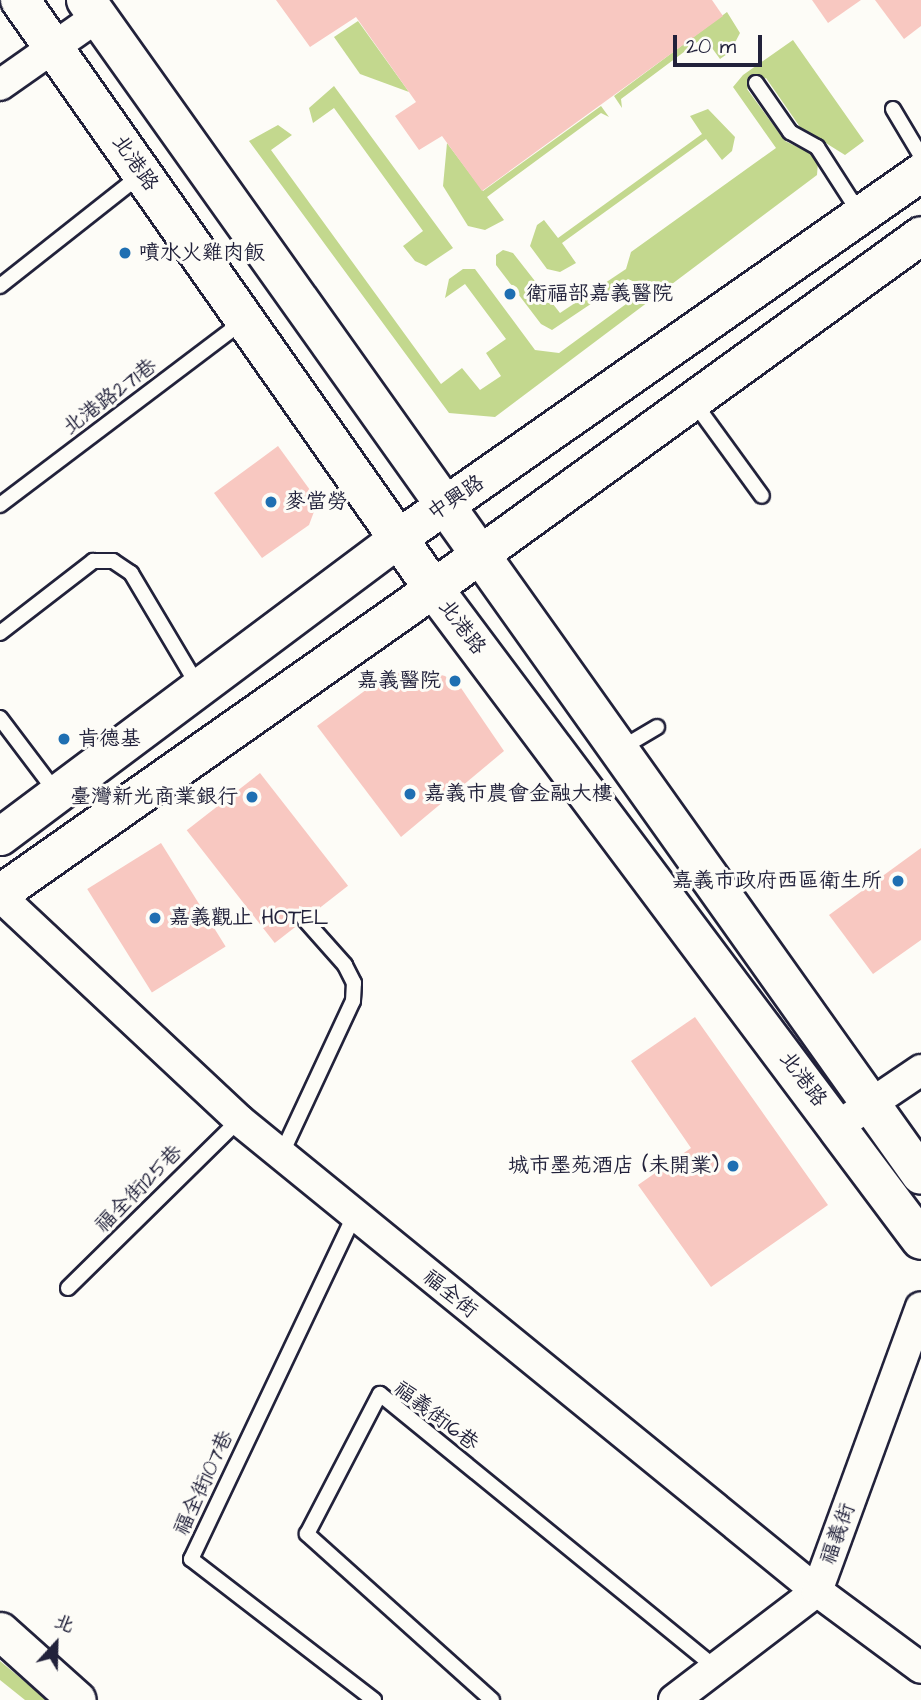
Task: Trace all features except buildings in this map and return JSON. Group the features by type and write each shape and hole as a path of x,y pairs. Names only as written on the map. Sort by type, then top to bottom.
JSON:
{"main road":[{"name":"北港路","path":"20,0 433,588 921,1240"},
{"name":"北港路","path":"92,8 921,1175"}],"street":[{"path":"0,85 55,47 92,8"},
{"name":"中興路","path":"0,836 399,537 921,172"},
{"path":"0,895 480,555 691,399 921,235"},
{"name":"福全街","path":"0,895 239,1120 817,1591 921,1668"},
{"path":"838,1126 921,1070"},
{"name":"福義街","path":"674,1700 817,1591 921,1307"},
{"path":"0,1631 77,1700"}],"lane":[{"path":"756,83 790,132 817,147 860,215"},
{"path":"893,110 921,156"},
{"path":"0,286 143,174"},
{"name":"北港路271巷","path":"0,505 243,321"},
{"path":"691,399 762,496"},
{"path":"0,633 93,561 113,561 131,573 199,687"},
{"path":"0,718 57,793"},
{"path":"619,750 657,727"},
{"path":"282,1153 353,1001 354,983 345,965 304,919"},
{"name":"福全街125巷","path":"68,1289 239,1120"},
{"name":"福全街107巷","path":"354,1216 191,1559 374,1700"},
{"name":"福義街16巷","path":"492,1700 307,1534 380,1394 716,1668"}],"green space":[{"path":"727,12 740,33 730,52 720,59 704,37 621,99 622,108 614,96"},
{"path":"358,21 409,92 360,74 334,37"},
{"path":"793,40 864,141 845,155 800,127 766,78 747,89 785,141 812,154 818,162 817,175 495,417 449,413 249,141 278,125 292,135 271,150 441,384 462,368 480,390 501,376 486,353 506,339 465,284 445,298 449,279 463,269 475,269 535,350 559,353 648,288 628,279 552,330 541,324 496,265 496,255 503,250 513,253 560,313 626,269 631,252 776,148 733,87 743,75"},
{"path":"334,86 453,248 426,266 415,261 403,246 423,231 334,108 313,123 309,108"},
{"path":"601,106 609,117 601,113 487,197 504,220 485,230 468,226 443,186 447,143 483,191"},
{"path":"708,109 735,137 732,151 722,160 706,139 562,243 576,263 560,272 547,269 530,246 537,225 544,220 558,238 702,134 690,116"},
{"path":"0,1661 47,1700 25,1700 0,1680"}],"place":[{"name":"噴水火雞肉飯","path":"125,253"},
{"name":"衛福部嘉義醫院","path":"510,294"},
{"name":"麥當勞","path":"271,502"},
{"name":"嘉義醫院","path":"455,681"},
{"name":"肯德基","path":"64,739"},
{"name":"嘉義市農會金融大樓","path":"410,794"},
{"name":"臺灣新光商業銀行","path":"252,797"},
{"name":"嘉義市政府西區衛生所","path":"898,881"},
{"name":"嘉義觀止 HOTEL","path":"155,918"},
{"name":"城市墨苑酒店 (未開業)","path":"733,1166"}]}
